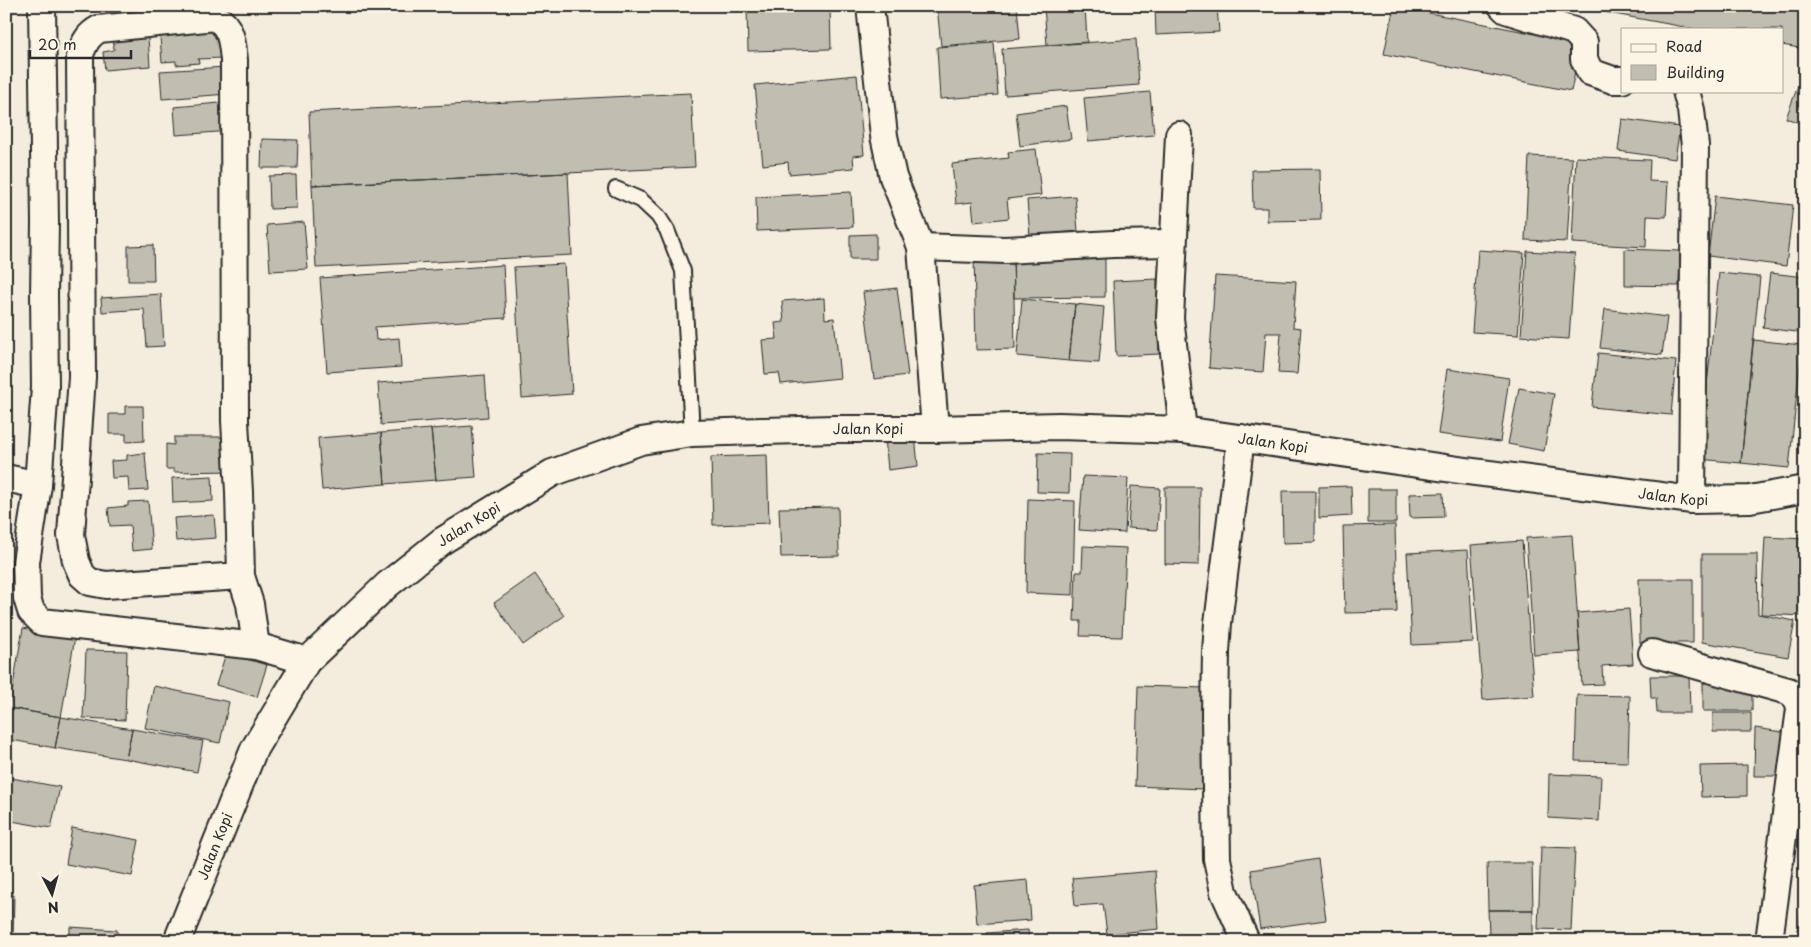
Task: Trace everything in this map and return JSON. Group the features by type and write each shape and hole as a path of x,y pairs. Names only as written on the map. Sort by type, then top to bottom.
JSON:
{"street":[{"path":"42,6 45,387 38,485 26,562 27,598 31,611 42,622 256,646 307,661"},
{"path":"870,6 884,136 893,177 921,247 935,429"},
{"path":"1502,6 1506,10 1574,31 1584,42 1584,59 1590,72 1613,80 1621,80"},
{"path":"241,576 106,585 90,582 82,575 76,561 71,535 82,377 80,54 86,39 99,30 216,17 224,22 228,28 232,43 234,60 235,421 240,492 241,576 250,604 256,646"},
{"path":"1686,92 1691,110 1695,146 1692,500"},
{"path":"1179,135 1170,318 1183,430"},
{"path":"921,247 1005,250 1173,243"},
{"name":"Jalan Kopi","path":"177,941 254,749 307,661 381,591 442,541 552,473 641,441 692,433 834,429 1059,426 1183,430 1459,470 1692,500 1750,499 1805,489"},
{"path":"1241,438 1218,623 1215,724 1217,858 1224,892 1246,941"},
{"path":"6,478 38,485"},
{"path":"1652,653 1788,690 1795,695 1800,703 1794,839 1769,941"}],"lane":[{"path":"616,189 641,200 658,216 667,230 683,271 686,297 692,433"}],"building":[{"path":"747,6 830,6 831,49 748,51"},
{"path":"937,6 1017,6 1020,39 941,46"},
{"path":"1044,6 1085,6 1087,42 1047,45"},
{"path":"1155,6 1217,6 1219,32 1156,35"},
{"path":"1394,6 1581,43 1571,91 1384,54"},
{"path":"1571,6 1805,6 1805,49 1784,45 1784,28 1690,28"},
{"path":"220,21 222,58 198,59 199,63 176,65 176,61 162,62 159,25"},
{"path":"148,37 150,66 105,70 103,52 114,50 113,40"},
{"path":"1136,39 1139,85 1005,95 1002,49"},
{"path":"994,43 998,95 940,99 937,47"},
{"path":"226,67 228,94 162,99 160,71"},
{"path":"1805,67 1805,125 1786,118"},
{"path":"857,75 864,155 853,156 854,168 789,174 788,162 763,165 755,85"},
{"path":"1150,92 1154,135 1088,141 1084,98"},
{"path":"691,93 695,167 312,185 309,112"},
{"path":"231,102 232,131 176,135 174,107"},
{"path":"1066,106 1071,139 1020,146 1016,113"},
{"path":"1622,119 1680,127 1675,159 1618,151"},
{"path":"262,139 298,140 297,168 261,168"},
{"path":"1036,149 1041,195 1007,199 1009,218 974,222 972,202 956,204 952,164 1009,158 1008,152"},
{"path":"1529,156 1572,158 1567,242 1525,240"},
{"path":"1576,157 1650,160 1649,181 1668,182 1666,217 1647,216 1646,247 1572,243"},
{"path":"1320,169 1321,220 1267,221 1267,208 1253,208 1252,170"},
{"path":"568,173 572,255 316,268 312,185"},
{"path":"296,175 297,208 270,209 269,176"},
{"path":"851,192 853,227 757,231 756,197"},
{"path":"1075,196 1078,231 1030,236 1027,200"},
{"path":"1715,196 1793,205 1786,266 1708,256"},
{"path":"304,222 308,269 270,271 267,225"},
{"path":"876,234 876,259 850,259 850,235"},
{"path":"153,245 154,281 128,281 128,246"},
{"path":"1625,249 1680,251 1679,286 1625,285"},
{"path":"1478,250 1524,253 1518,335 1472,332"},
{"path":"1105,251 1105,297 1014,298 1013,253"},
{"path":"1527,251 1575,254 1569,339 1521,336"},
{"path":"1013,253 1015,349 976,350 974,254"},
{"path":"564,264 572,394 522,398 514,267"},
{"path":"503,265 506,318 375,327 376,340 399,338 401,367 327,372 320,278"},
{"path":"1719,273 1760,277 1741,463 1699,459"},
{"path":"1770,273 1805,277 1805,333 1763,328"},
{"path":"1215,276 1296,281 1293,327 1301,328 1297,374 1278,373 1281,333 1266,333 1263,372 1209,368"},
{"path":"1157,279 1159,354 1116,356 1113,281"},
{"path":"897,288 908,375 874,379 863,292"},
{"path":"161,294 164,346 147,347 144,309 102,312 101,298"},
{"path":"824,298 825,319 834,318 840,378 781,384 779,373 765,374 762,340 777,339 775,323 784,322 782,301"},
{"path":"1022,299 1075,304 1069,361 1017,356"},
{"path":"1075,304 1104,307 1099,363 1069,361"},
{"path":"1605,309 1667,317 1662,355 1600,348"},
{"path":"1753,340 1802,345 1789,468 1741,463"},
{"path":"1598,353 1676,361 1671,415 1592,407"},
{"path":"1447,369 1509,378 1500,442 1438,434"},
{"path":"485,375 488,417 381,425 378,383"},
{"path":"1805,379 1805,429 1800,429"},
{"path":"1519,388 1554,394 1544,451 1508,444"},
{"path":"125,406 143,406 144,441 126,442 126,434 109,434 109,414 125,414"},
{"path":"472,426 476,477 436,480 431,429"},
{"path":"431,429 436,480 385,484 381,433"},
{"path":"381,433 385,484 322,490 318,438"},
{"path":"915,435 918,466 888,470 885,438"},
{"path":"174,437 234,437 234,471 174,472 174,469 166,469 166,444 174,445"},
{"path":"145,453 148,490 129,491 128,477 112,478 111,461 127,460 127,455"},
{"path":"1038,453 1070,454 1069,493 1037,492"},
{"path":"767,455 769,523 713,525 711,457"},
{"path":"212,476 213,501 173,503 172,478"},
{"path":"1083,476 1128,478 1125,533 1079,530"},
{"path":"1131,486 1160,488 1157,530 1128,528"},
{"path":"1351,486 1352,516 1319,518 1319,487"},
{"path":"1165,487 1200,487 1199,565 1165,564"},
{"path":"1368,489 1396,489 1396,523 1368,523"},
{"path":"1282,491 1315,491 1315,542 1283,543"},
{"path":"1443,493 1444,517 1410,518 1409,494"},
{"path":"1028,499 1075,501 1073,595 1026,593"},
{"path":"148,501 152,549 132,551 130,525 110,526 108,508 128,506 128,502"},
{"path":"838,507 839,556 781,557 779,508"},
{"path":"214,515 216,538 176,541 174,518"},
{"path":"1395,525 1397,612 1345,613 1343,526"},
{"path":"1572,535 1580,652 1534,655 1526,538"},
{"path":"1765,537 1805,539 1805,616 1761,614"},
{"path":"1522,541 1534,696 1483,700 1471,545"},
{"path":"1083,546 1126,548 1122,637 1080,636 1081,621 1074,621 1076,572 1082,572"},
{"path":"1468,550 1473,642 1412,645 1407,553"},
{"path":"1702,554 1757,554 1758,614 1795,621 1788,657 1702,642"},
{"path":"535,574 564,616 523,645 494,603"},
{"path":"1639,579 1693,579 1693,643 1640,643"},
{"path":"1629,609 1633,664 1602,666 1603,684 1582,685 1577,613"},
{"path":"23,628 75,637 61,717 9,708"},
{"path":"86,650 127,651 125,720 83,718"},
{"path":"226,653 267,665 257,697 216,685"},
{"path":"1650,676 1689,676 1690,713 1657,713 1656,698 1651,698"},
{"path":"1703,683 1752,683 1752,711 1703,711"},
{"path":"154,686 229,702 220,743 145,728"},
{"path":"1138,686 1206,688 1202,789 1135,786"},
{"path":"1577,695 1630,696 1628,762 1575,761"},
{"path":"9,708 61,717 55,748 6,739"},
{"path":"1713,713 1751,713 1751,732 1713,732"},
{"path":"61,717 132,729 126,759 55,748"},
{"path":"1755,728 1789,733 1784,776 1754,776"},
{"path":"132,729 203,741 197,772 126,759"},
{"path":"1747,765 1747,796 1701,797 1700,766"},
{"path":"1549,774 1601,776 1599,821 1548,818"},
{"path":"6,777 60,787 51,828 6,820"},
{"path":"72,828 139,840 132,876 66,864"},
{"path":"1541,847 1575,848 1571,930 1538,929"},
{"path":"1318,859 1326,920 1260,929 1251,870"},
{"path":"1487,863 1532,863 1533,910 1488,910"},
{"path":"1155,871 1159,929 1107,934 1103,904 1075,906 1072,878"},
{"path":"1028,880 1031,920 977,924 974,885"},
{"path":"6,895 14,895 13,941 6,941"},
{"path":"1801,902 1805,903 1805,941 1798,941"},
{"path":"1488,910 1533,910 1533,934 1489,935"},
{"path":"70,927 117,930 117,941 70,941"},
{"path":"1028,930 1029,941 987,941 987,933"}]}
